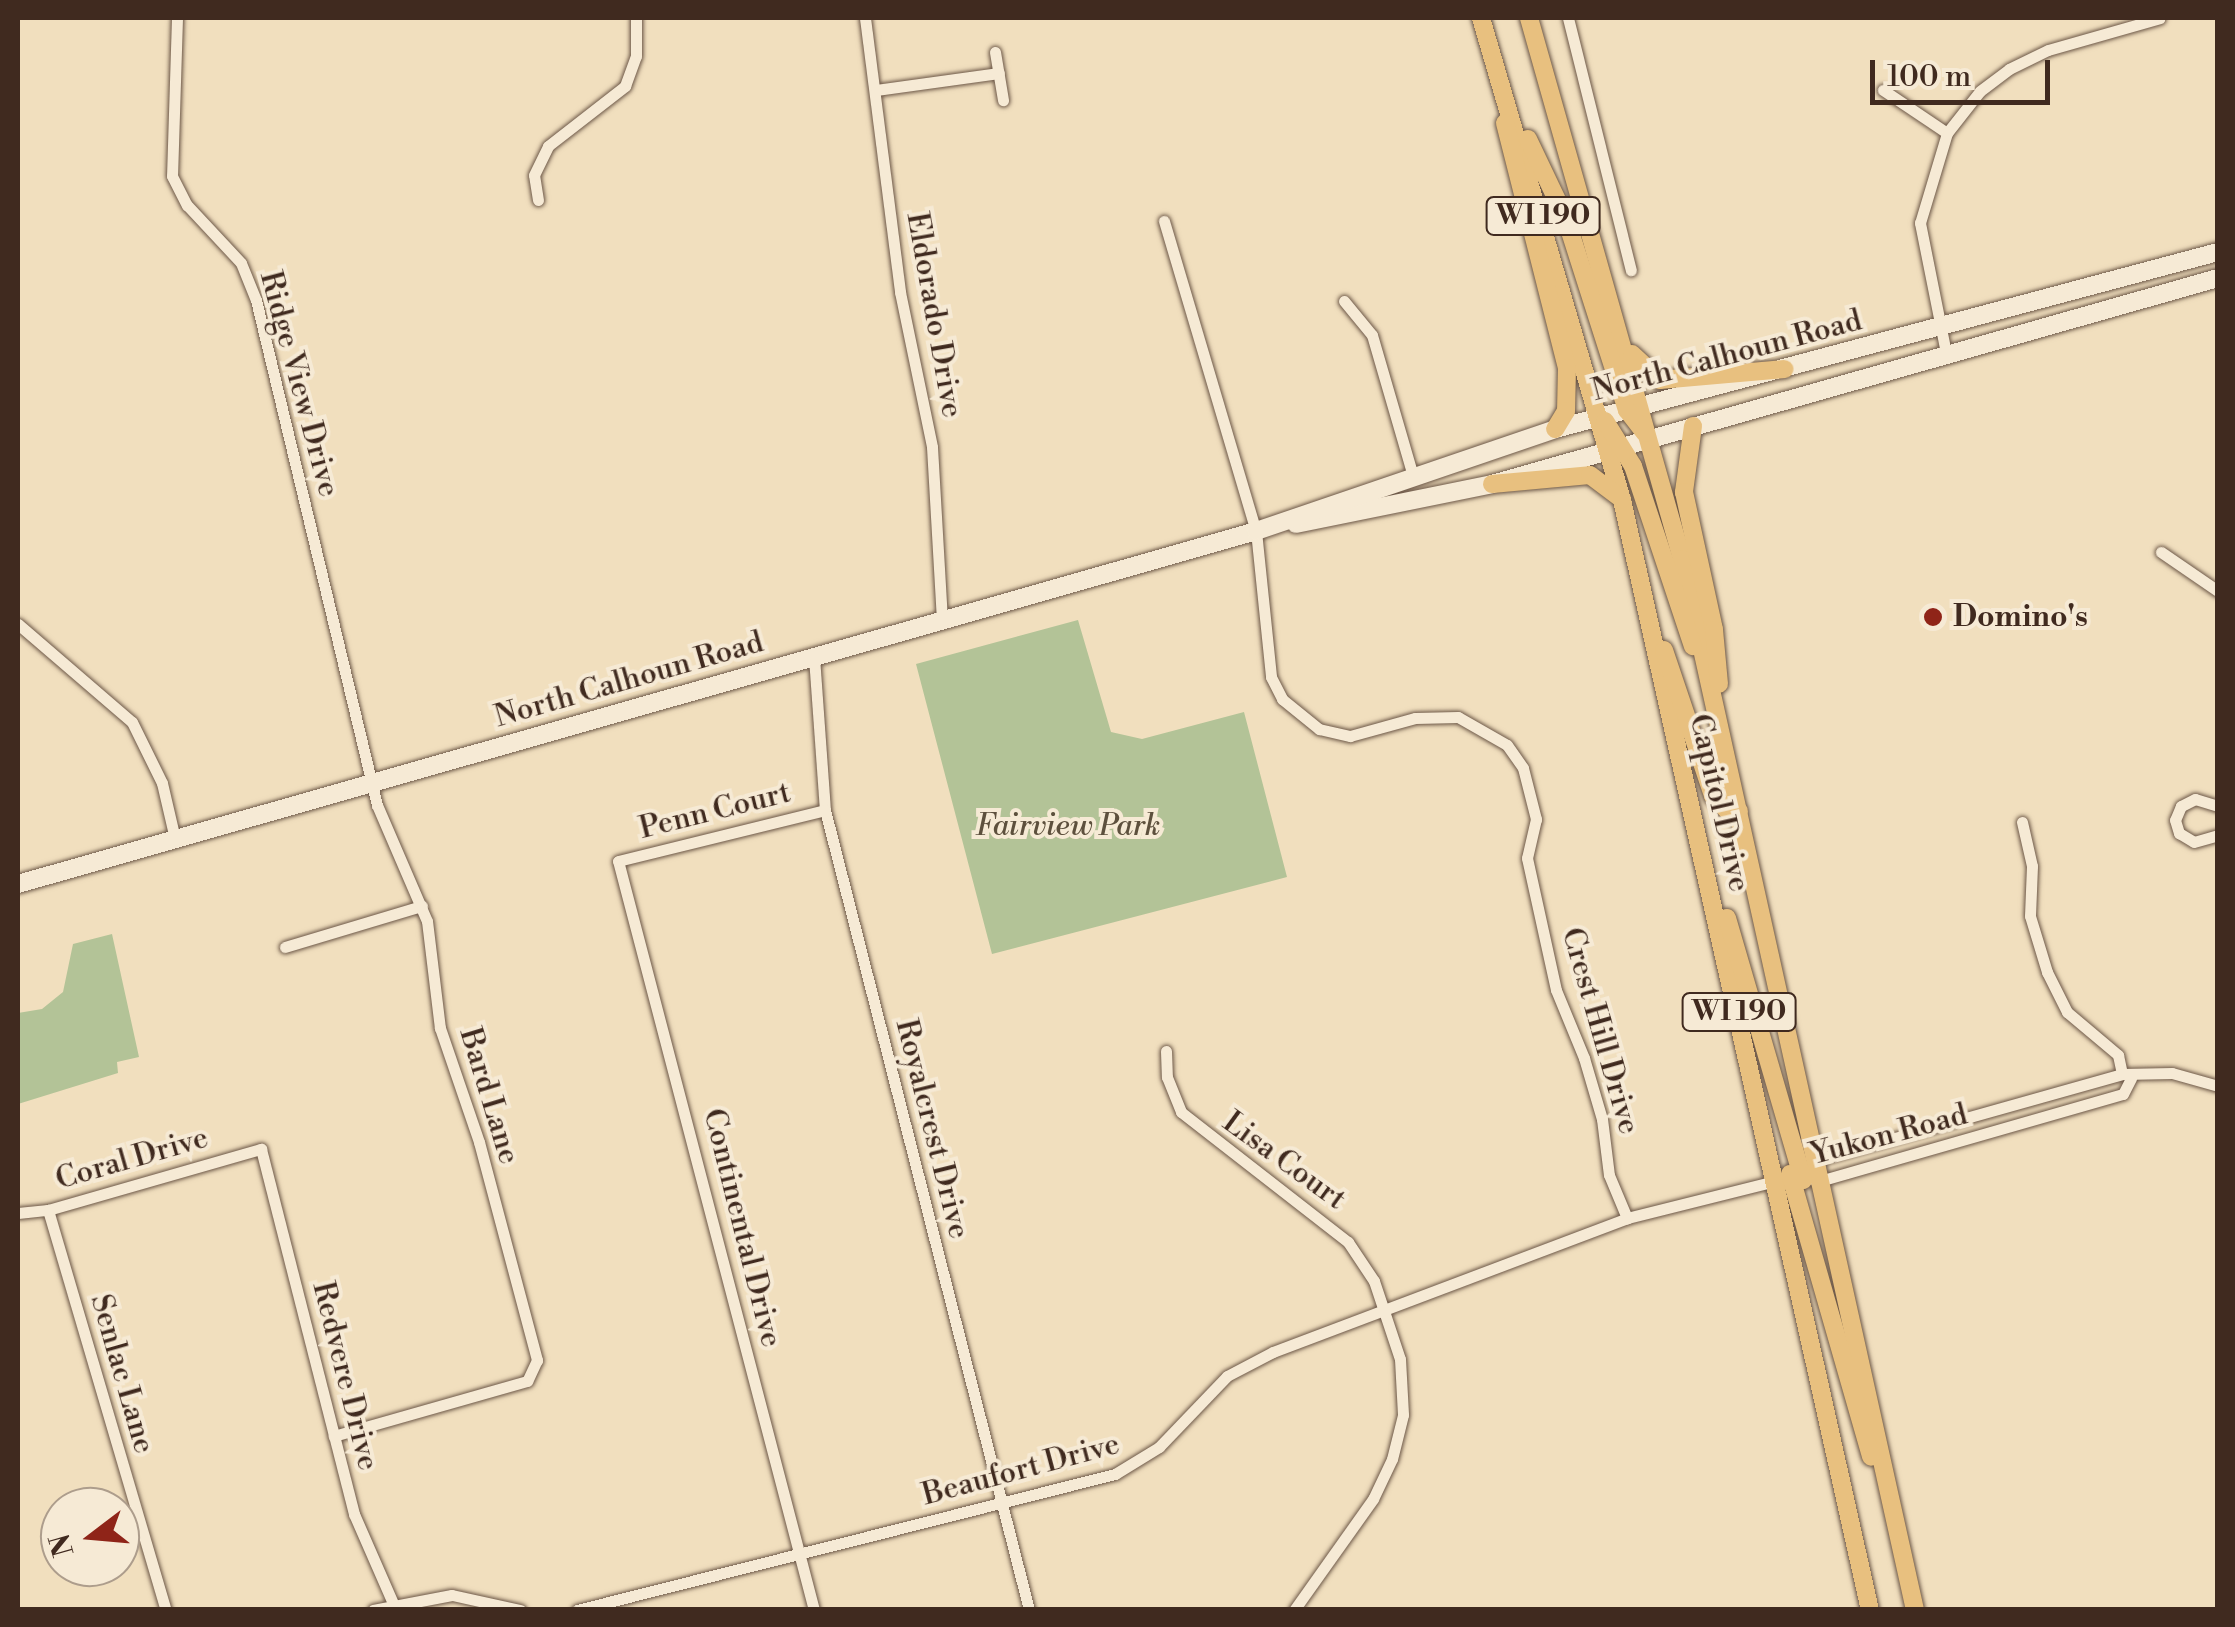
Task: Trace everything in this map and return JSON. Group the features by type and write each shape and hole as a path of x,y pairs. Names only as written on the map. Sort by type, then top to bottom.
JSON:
{"main road":[{"name":"WI 190","path":"1529,18 1624,341 1634,408"},
{"name":"WI 190","path":"1482,21 1513,112 1601,417"},
{"path":"1482,21 1567,368 1566,411 1555,429"},
{"path":"1513,112 1566,218 1634,408 1650,438"},
{"path":"1624,341 1643,370 1660,380 1785,369"},
{"path":"1601,417 1617,448 1713,698"},
{"path":"1693,426 1684,492 1714,630 1724,744"},
{"name":"Capitol Drive","path":"1650,438 1724,744 1816,1160 1798,1179"},
{"name":"Capitol Drive","path":"1617,448 1622,500 1701,847 1758,1014 1798,1179 1870,1610"},
{"path":"1492,484 1590,475 1622,500"},
{"path":"1649,618 1682,690 1712,796 1727,810 1739,812"},
{"path":"1798,1179 1827,1319 1898,1538 1914,1610"}],"street":[{"name":"Ridge View Drive","path":"177,18 172,176 187,205 241,264 256,300 374,781"},
{"path":"538,200 534,176 548,146 625,86 636,56 636,18"},
{"name":"Eldorado Drive","path":"865,18 898,276 932,447 942,621"},
{"path":"1568,18 1631,270"},
{"path":"1946,353 1920,222 1947,133 1980,90 2009,69 2048,50 2160,18"},
{"path":"995,52 1003,100"},
{"path":"876,90 999,73"},
{"path":"1883,90 1947,133"},
{"name":"Crest Hill Drive","path":"1164,220 1256,530 1268,598 1264,650 1282,699 1304,722 1350,736 1415,718 1458,717 1507,745 1523,768 1536,819 1528,858 1556,990 1584,1058 1602,1119 1608,1175 1627,1218"},
{"name":"North Calhoun Road","path":"18,884 1256,530 1412,473 1555,429 2218,252"},
{"name":"North Calhoun Road","path":"1256,530 1492,484 2218,278"},
{"path":"1344,301 1372,335 1412,473"},
{"path":"2160,552 2218,592"},
{"path":"18,624 132,722 162,783 175,839"},
{"name":"Royalcrest Drive","path":"814,658 825,810 1029,1610"},
{"name":"Bard Lane","path":"334,1436 527,1381 536,1372 479,1142 440,1028 422,906 384,822 374,781"},
{"path":"2218,806 2195,799 2181,806 2175,820 2179,833 2194,842 2218,834"},
{"name":"Penn Court","path":"618,861 825,810"},
{"path":"2022,822 2032,866 2030,916 2046,972 2067,1012 2118,1055 2127,1076"},
{"name":"Continental Drive","path":"618,861 814,1610"},
{"path":"285,947 422,906"},
{"name":"Lisa Court","path":"1166,1051 1167,1076 1182,1112 1219,1147 1332,1224 1374,1282 1400,1359 1403,1415 1392,1460 1373,1499 1294,1610"},
{"name":"Yukon Road","path":"1816,1160 2127,1076 2172,1073 2218,1086"},
{"name":"Yukon Road","path":"1798,1179 2123,1094 2127,1076"},
{"name":"Coral Drive","path":"18,1213 48,1210 261,1149"},
{"name":"Redvere Drive","path":"261,1149 360,1528 396,1606"},
{"name":"Beaufort Drive","path":"576,1610 600,1608 1140,1464 1227,1376 1383,1309 1627,1218 1798,1179"},
{"name":"Senlac Lane","path":"48,1210 166,1610"},
{"path":"373,1610 452,1595 520,1610"}],"green space":[{"name":"Fairview Park","path":"1078,620 1111,732 1142,739 1244,712 1287,877 992,954 916,664"},
{"path":"112,934 139,1057 117,1062 118,1073 18,1104 18,1013 42,1009 63,992 73,944"}],"place":[{"name":"Domino's","path":"1933,617"}]}
